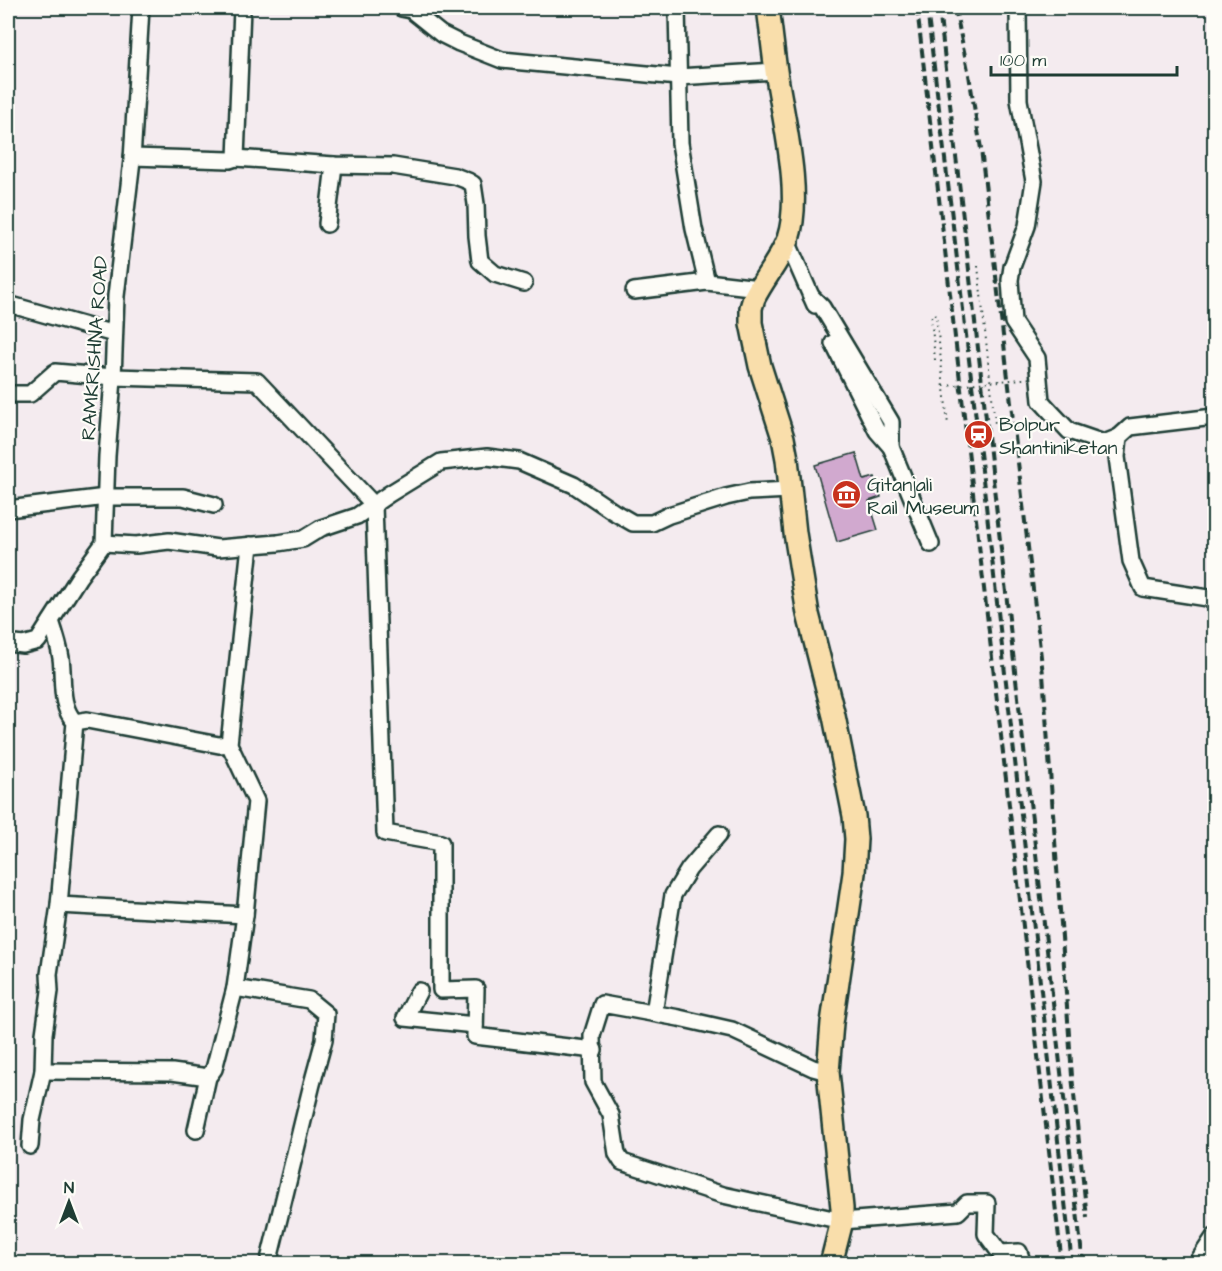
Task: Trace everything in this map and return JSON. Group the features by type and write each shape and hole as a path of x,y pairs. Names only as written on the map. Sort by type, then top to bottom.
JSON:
{"highway":[{"path":"768,8 789,147 792,224 778,258 759,288 751,308 751,322 760,366 783,438 796,544 808,614 834,716 854,816 856,839 850,903 832,1023 828,1072 842,1221 831,1263"}],"street":[{"name":"RAMKRISHNA ROAD","path":"104,543 116,296 132,157 141,8"},
{"path":"236,158 242,8"},
{"path":"401,8 411,10 441,34 502,60 678,77 776,71"},
{"path":"677,8 680,143 694,229 707,282"},
{"path":"1017,8 1019,100 1034,181 1028,226 1012,267 1010,280 1013,322 1037,358 1041,400 1069,431 1104,443 1119,437 1130,427 1215,417"},
{"path":"132,157 230,160 236,158 334,165 393,166 468,180 473,184 476,204 480,261 495,274 524,283"},
{"path":"327,224 334,165"},
{"path":"787,240 811,296 877,431 891,447 931,544"},
{"path":"634,291 707,282 759,288"},
{"path":"8,304 114,334"},
{"path":"8,394 30,393 55,372 113,377 257,381 374,505 385,833 441,843 441,990 476,989 475,1036 593,1050"},
{"path":"1119,437 1118,457 1131,561 1143,588 1215,599"},
{"path":"8,643 23,645 38,641 104,543 136,545 169,541 218,548 303,539 321,528 357,516 441,462 486,457 519,461 574,485 633,523 652,523 669,515 749,492 790,490"},
{"path":"8,509 106,497 183,497 214,505"},
{"path":"196,1130 208,1077 214,1069 235,988 246,915 256,801 229,744 250,545"},
{"path":"30,1146 32,1120 43,1071 44,1034 50,991 49,974 59,905 75,722 70,717 64,700 61,657 51,621"},
{"path":"75,722 87,720 219,745 229,744"},
{"path":"654,1013 673,895 689,869 719,834"},
{"path":"59,905 246,915"},
{"path":"235,988 309,1000 326,1014 324,1040 268,1263"},
{"path":"418,991 405,1018 475,1025"},
{"path":"828,1072 813,1068 732,1030 602,1004 592,1036 593,1082 611,1115 617,1154 622,1162 723,1195 842,1221 958,1212 967,1203 987,1203 986,1234 1000,1253 1020,1252 1023,1263"},
{"path":"43,1071 172,1072 208,1077"},
{"path":"1196,1263 1215,1237"}],"path":[{"path":"978,266 995,424"},
{"path":"935,360 931,315 936,315 948,425"},
{"path":"944,387 1033,378"}],"building":[{"path":"856,453 864,480 875,477 881,497 869,501 878,530 837,542 815,465"}],"railway":[{"path":"917,8 1062,1264"},
{"path":"927,8 1072,1264"},
{"path":"939,8 1083,1264"},
{"path":"955,8 981,149 1043,674 1072,1076 1087,1218"}],"place":[{"name":"Bolpur Shantiniketan","path":"978,435"},
{"name":"Gitanjali Rail Museum","path":"846,495"}]}
